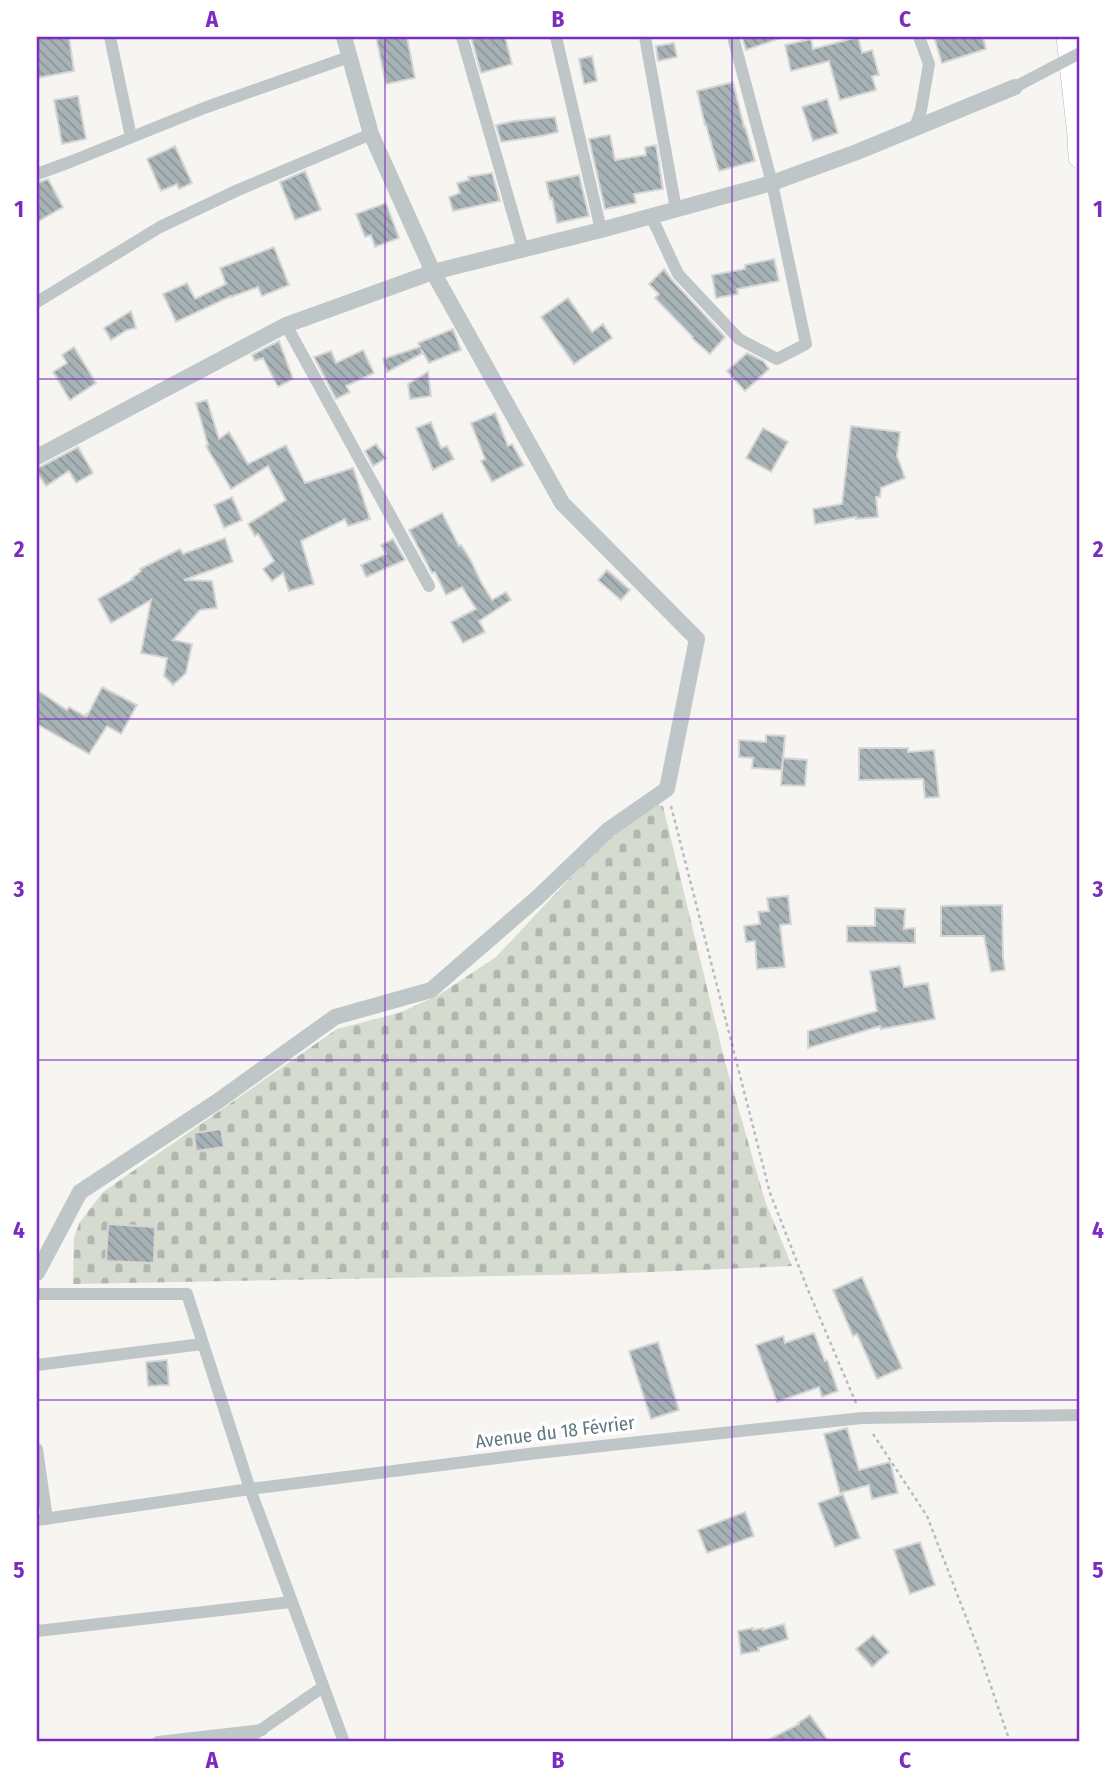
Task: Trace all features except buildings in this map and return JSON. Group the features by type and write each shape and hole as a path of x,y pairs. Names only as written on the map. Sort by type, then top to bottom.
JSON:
{"highway":[{"path":"1068,37 1080,157"}],"street":[{"path":"110,37 131,137"},
{"path":"37,1273 80,1192 218,1101 335,1017 431,990 537,898 608,830 667,789 697,639 562,503 433,272 371,134 344,37"},
{"path":"462,37 523,249"},
{"path":"556,37 601,230"},
{"path":"645,37 676,209"},
{"path":"651,216 678,274 739,340 777,359 806,344 772,184 733,37"},
{"path":"915,128 929,64 919,37"},
{"path":"37,457 286,326 433,272 772,184 1015,87 1080,53"},
{"path":"37,174 204,108 349,57"},
{"path":"37,302 159,227 238,190 371,134"},
{"path":"286,326 429,586"},
{"path":"37,1294 187,1294 250,1489 344,1742"},
{"path":"37,1364 202,1344"},
{"name":"Avenue du 18 Février","path":"42,1519 250,1489 537,1453 862,1418 1080,1415"},
{"path":"37,1449 42,1519"},
{"path":"37,1631 292,1602"},
{"path":"243,1742 323,1688"},
{"path":"158,1742 262,1730"}],"path":[{"path":"667,789 770,1193 862,1418 927,1517 976,1643 1010,1742"}],"green space":[{"path":"655,804 663,806 725,1062 765,1201 792,1266 604,1274 73,1284 74,1237 80,1222 103,1192 337,1029 399,1013 439,995 496,957 599,847"}]}
